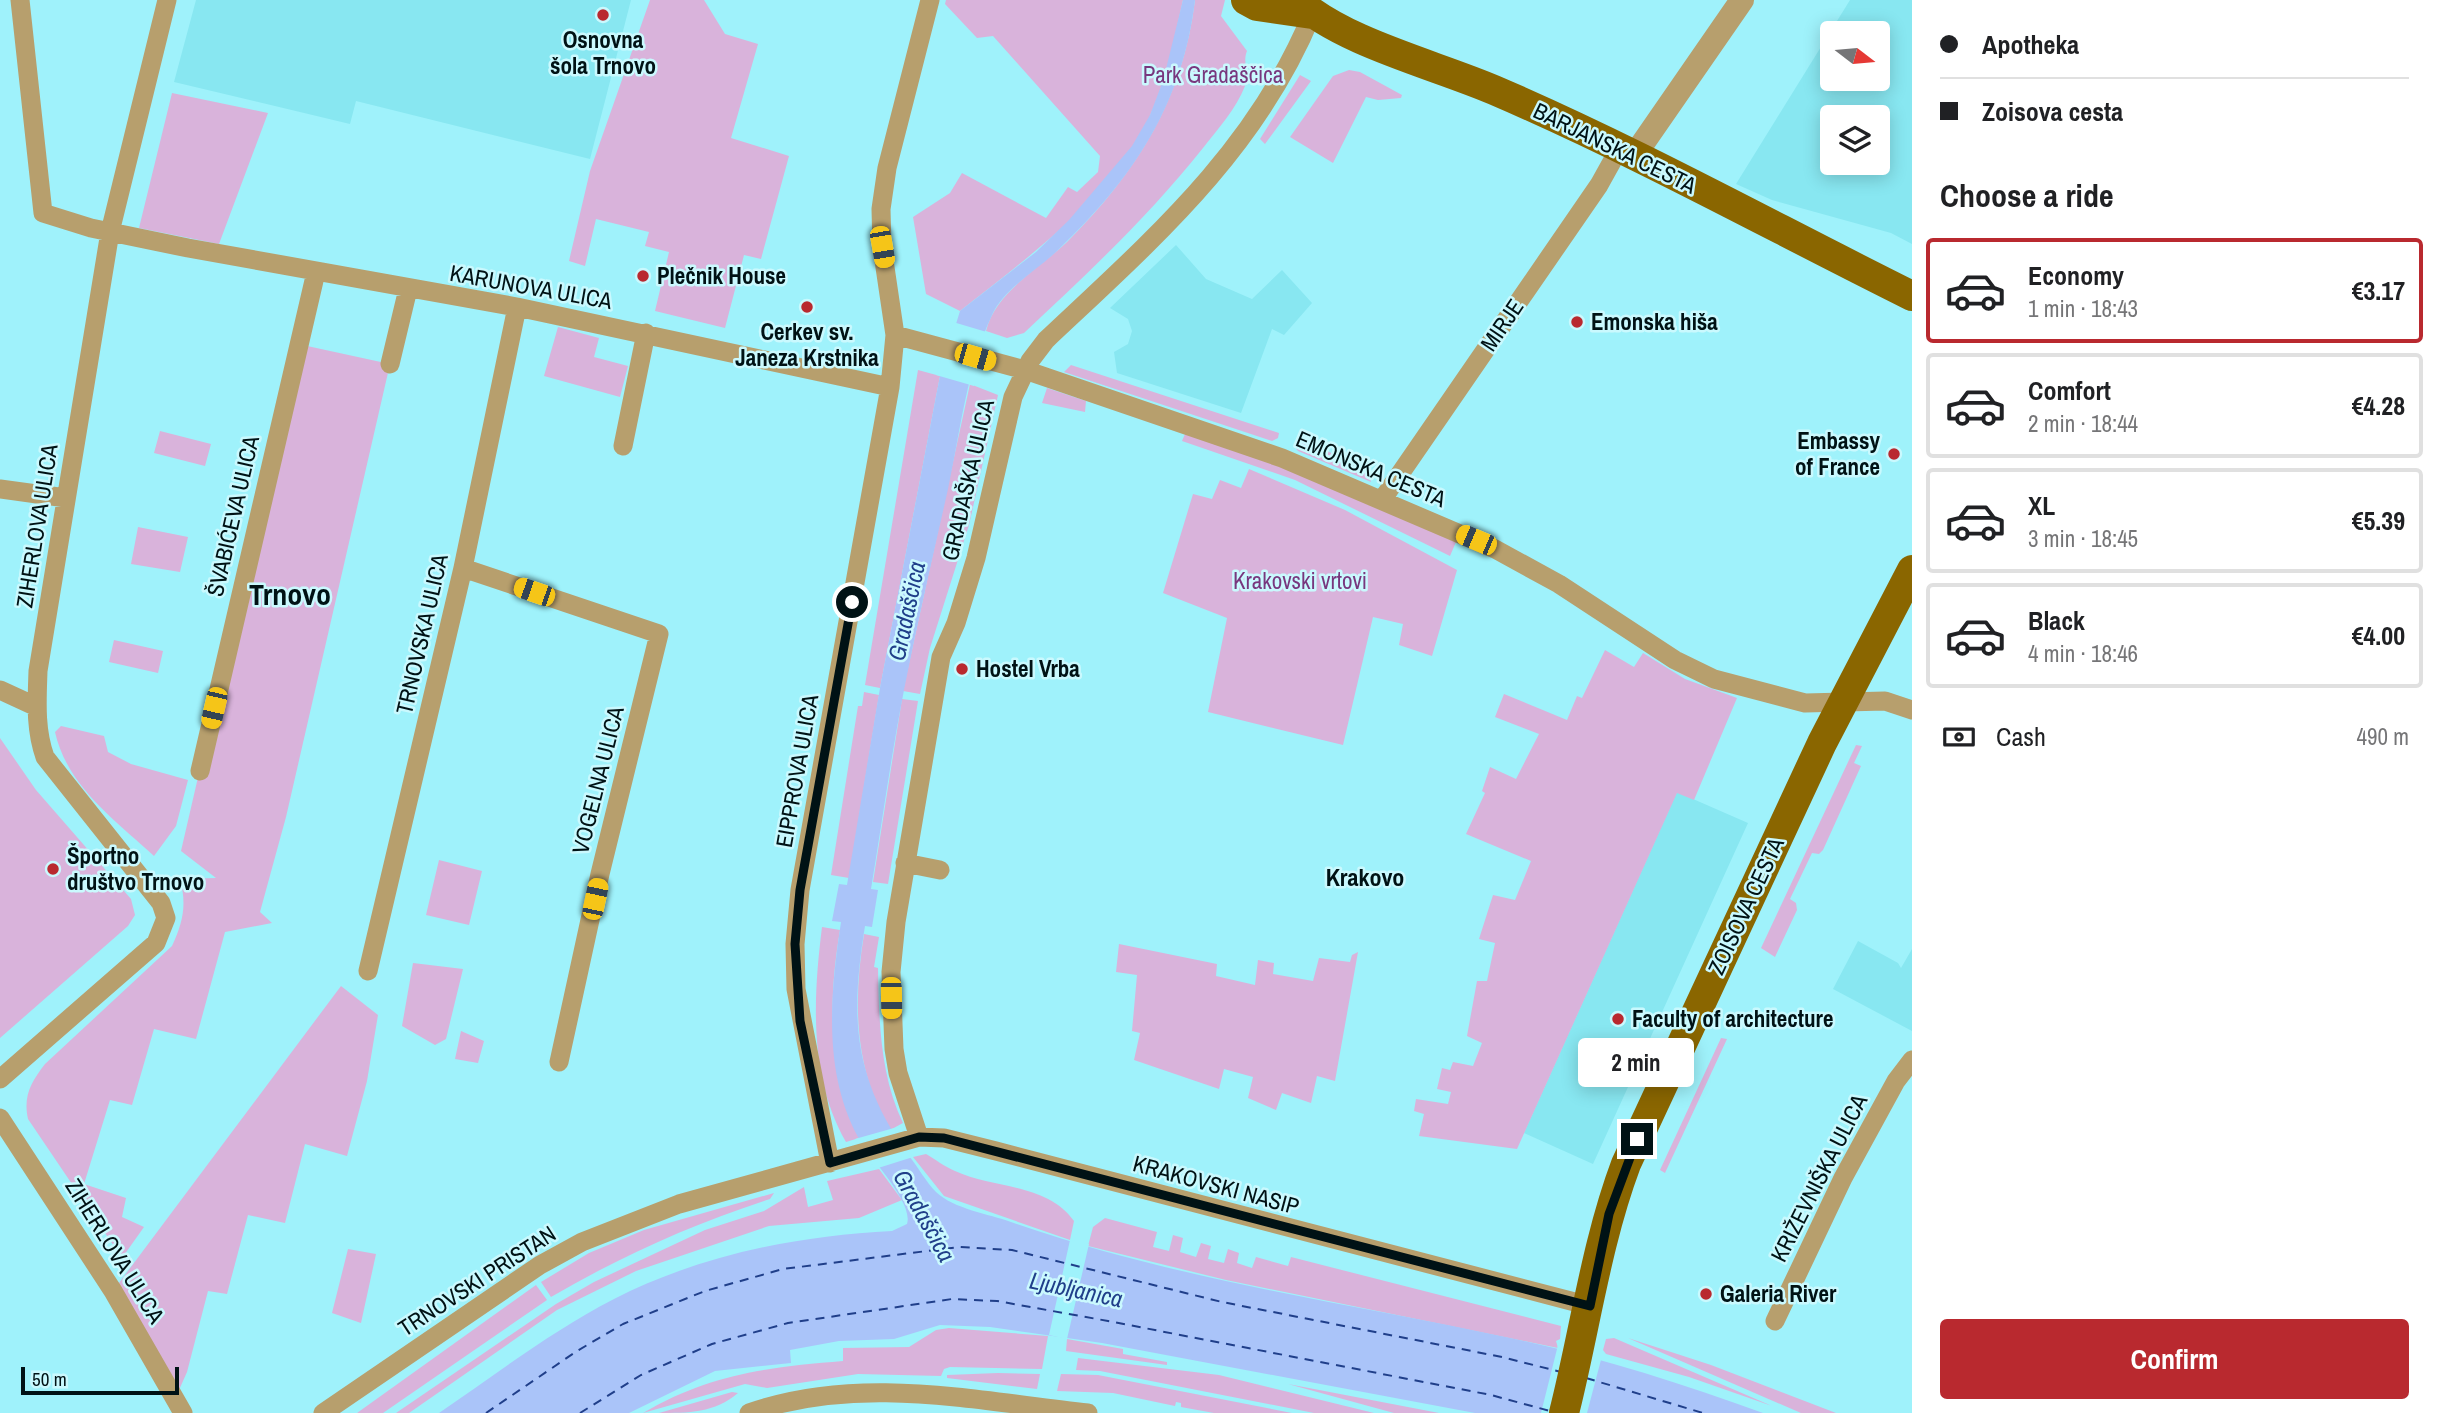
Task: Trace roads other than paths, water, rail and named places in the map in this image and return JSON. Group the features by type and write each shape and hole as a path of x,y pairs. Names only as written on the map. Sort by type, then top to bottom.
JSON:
{"main road":[{"name":"BARJANSKA CESTA","path":"1246,0 1257,6 1308,4 1362,37 1492,89 1627,152 1912,296"},
{"name":"ZOISOVA CESTA","path":"1564,1413 1584,1336 1585,1305 1604,1231 1626,1164 1822,743 1912,570"}],"street":[{"name":"KARUNOVA ULICA","path":"20,0 43,213 110,232 517,307 890,387"},
{"name":"ZIHERLOVA ULICA","path":"0,1079 156,943 166,918 162,904 45,757 38,738 37,707 38,671 110,232 167,0"},
{"name":"MIRJE","path":"1382,500 1599,185 1742,0"},
{"path":"890,387 895,335 882,247 881,209 887,168 925,4"},
{"name":"GRADAŠKA ULICA","path":"912,1139 891,1024 892,953 939,667 976,558 1013,397 1025,370 1046,340 1163,229 1235,150 1284,73 1308,4"},
{"name":"ŠVABIĆEVA ULICA","path":"200,771 316,272"},
{"path":"390,364 408,289"},
{"name":"TRNOVSKA ULICA","path":"368,971 463,568 517,307"},
{"path":"623,446 646,333"},
{"name":"EMONSKA CESTA","path":"895,335 1025,370 1235,441 1382,500 1476,540 1559,584 1675,660 1714,679 1805,703 1885,701 1912,710"},
{"name":"EIPPROVA ULICA","path":"830,1163 800,1021 795,944 800,890 890,387"},
{"path":"0,489 66,498"},
{"name":"VOGELNA ULICA","path":"463,568 659,634 600,874 559,1062"},
{"path":"0,690 37,707"},
{"path":"905,863 940,870"},
{"name":"KRIŽEVNIŠKA ULICA","path":"1775,1321 1843,1178 1896,1081 1912,1060"},
{"name":"ZIHERLOVA ULICA","path":"0,1118 113,1291 183,1413"},
{"name":"KRAKOVSKI NASIP","path":"830,1163 912,1139 944,1138 1585,1305"},
{"name":"TRNOVSKI PRISTAN","path":"323,1413 540,1265 582,1242 679,1204 830,1163"},
{"path":"749,1413 808,1398 869,1392 911,1393 1041,1410 1088,1413"}],"water":[{"path":"1183,0 1195,0 1188,38 1179,73 1150,137 1132,166 1086,222 997,305 976,357 904,690 871,889 878,890 872,927 865,926 860,959 860,1046 876,1100 890,1127 929,1184 943,1198 962,1207 1072,1242 1196,1274 1574,1353 1763,1413 1475,1413 1102,1343 990,1327 940,1325 894,1339 839,1341 790,1350 791,1363 715,1371 629,1413 439,1413 569,1325 647,1284 714,1259 749,1250 820,1238 892,1231 907,1224 904,1204 858,1137 839,1086 834,1060 832,1005 841,922 832,921 839,884 847,885 880,688 940,376 960,311 1036,252 1069,220 1132,146 1150,115 1163,81"}],"place":[{"name":"Osnovna šola Trnovo","path":"603,15"},
{"name":"Plečnik House","path":"643,276"},
{"name":"Cerkev sv. Janeza Krstnika","path":"807,307"},
{"name":"Emonska hiša","path":"1577,322"},
{"name":"Embassy of France","path":"1894,454"},
{"name":"Hostel Vrba","path":"962,669"},
{"name":"Športno društvo Trnovo","path":"53,869"},
{"name":"Faculty of architecture","path":"1618,1019"},
{"name":"Galeria River","path":"1706,1294"}],"district":[{"name":"Trnovo","path":"290,595"},
{"name":"Krakovo","path":"1365,878"}],"park label":[{"name":"Park Gradaščica","path":"1213,75"},
{"name":"Krakovski vrtovi","path":"1300,581"}],"water label":[{"name":"Gradaščica","path":"907,611"},
{"name":"Gradaščica","path":"924,1216"},
{"name":"Ljubljanica","path":"1076,1290"}]}
